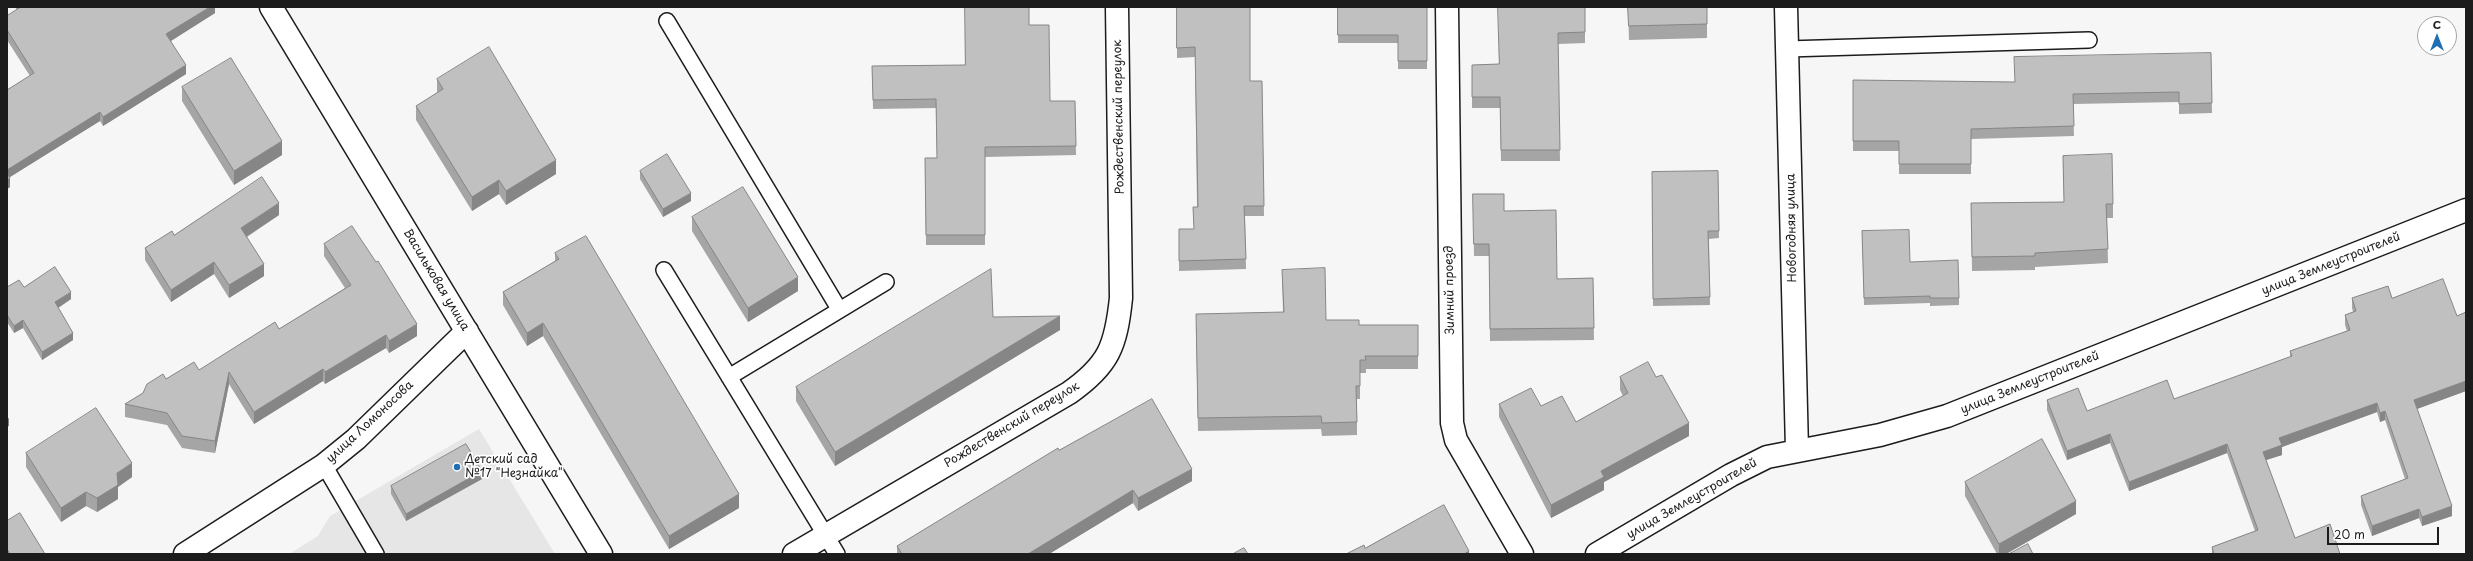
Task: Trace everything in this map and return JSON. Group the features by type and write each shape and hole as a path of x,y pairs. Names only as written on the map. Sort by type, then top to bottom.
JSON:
{"street":[{"name":"Васильковая улица","path":"271,7 601,554"},
{"name":"Рождественский переулок","path":"794,554 1069,393 1087,380 1102,365 1113,344 1121,298 1118,7"},
{"name":"Зимний проезд","path":"1447,7 1452,423 1456,440 1522,554"},
{"name":"Новогодняя улица","path":"1786,7 1797,450"},
{"name":"улица Землеустроителей","path":"1597,554 1731,474 1767,457 1880,434 1947,416 2466,210"},
{"name":"улица Ломоносова","path":"185,554 324,465 356,439 467,331"}],"lane":[{"path":"667,21 839,309"},
{"path":"1787,49 2089,40"},
{"path":"664,270 837,554"},
{"path":"729,377 839,309 886,282"},
{"path":"324,465 376,554"}],"shaded area":[{"name":"Детский сад №17 \"Незнайка\"","path":"479,429 555,554 289,554 318,536 330,516"}],"building":[{"path":"21,7 210,7 166,34 186,65 103,117 100,112 7,170 7,90 34,73 7,30 7,16"},
{"path":"965,7 1029,7 1029,25 1049,25 1050,101 1075,101 1076,146 985,147 985,235 926,235 925,158 937,158 936,99 873,100 872,66 965,65"},
{"path":"1177,7 1250,7 1250,81 1262,81 1264,206 1244,206 1246,259 1179,261 1179,229 1194,229 1193,207 1198,207 1195,47 1177,48"},
{"path":"1338,7 1427,7 1427,61 1398,61 1398,35 1338,35"},
{"path":"1498,7 1585,7 1585,32 1558,33 1560,150 1501,150 1500,97 1472,97 1472,65 1499,64"},
{"path":"1628,7 1707,7 1707,24 1629,26"},
{"path":"489,47 556,160 506,191 499,180 472,197 416,106 443,89 437,79"},
{"path":"2211,53 2212,103 2179,104 2179,92 2073,94 2074,126 1971,129 1971,164 1899,164 1899,141 1853,141 1853,80 2015,82 2014,57"},
{"path":"231,58 282,141 234,171 182,87"},
{"path":"667,154 691,193 663,209 640,171"},
{"path":"2112,154 2113,204 2106,204 2108,249 2035,253 2035,256 1972,257 1971,203 2064,202 2063,156"},
{"path":"1718,171 1719,231 1708,231 1710,297 1653,299 1652,172"},
{"path":"262,177 279,203 241,228 264,264 229,285 214,262 171,290 145,248 172,231 174,235"},
{"path":"743,187 798,277 748,308 692,217"},
{"path":"1473,194 1504,194 1504,211 1556,210 1557,279 1593,278 1594,328 1490,329 1489,244 1474,244"},
{"path":"352,226 376,262 378,261 417,324 389,341 386,335 325,372 323,369 254,412 229,372 215,441 182,436 167,413 125,404 143,393 147,384 163,374 166,379 194,362 199,370 275,322 279,329 351,285 324,244"},
{"path":"1909,230 1910,262 1958,260 1959,298 1930,298 1930,296 1864,298 1862,231"},
{"path":"586,236 739,494 669,536 543,323 527,333 503,292 559,259 555,253"},
{"path":"55,267 71,292 55,302 73,333 42,352 23,320 14,326 7,315 7,287 19,280 24,287"},
{"path":"1325,268 1326,320 1359,320 1359,325 1418,325 1418,356 1365,356 1366,360 1360,360 1360,386 1356,386 1357,422 1322,423 1321,416 1198,418 1196,314 1284,312 1282,270"},
{"path":"991,269 993,317 1060,316 835,452 796,387"},
{"path":"2443,279 2457,316 2466,312 2466,381 2414,400 2452,506 2422,517 2419,509 2372,526 2361,496 2408,478 2385,411 2380,413 2377,403 2279,438 2282,445 2263,452 2295,538 2330,524 2340,554 2214,554 2212,547 2258,530 2227,444 2129,482 2110,434 2067,451 2047,400 2078,388 2087,411 2167,380 2174,399 2292,356 2290,351 2350,330 2345,315 2356,311 2352,298 2388,286 2392,298"},
{"path":"1648,362 1656,377 1662,375 1689,423 1601,471 1604,477 1551,505 1499,404 1531,388 1541,406 1562,396 1576,422 1628,393 1620,377"},
{"path":"1152,399 1192,469 1138,498 1133,490 1028,554 902,554 897,546 1058,448 1059,450"},
{"path":"96,408 132,463 117,473 118,485 97,498 86,492 61,508 26,453"},
{"path":"2042,439 2076,501 1999,544 1965,482"},
{"path":"466,444 482,471 406,514 391,486"},
{"path":"1444,505 1469,551 1464,554 1346,554 1364,545 1365,548"},
{"path":"20,513 45,554 10,554 7,549 7,521"},
{"path":"2028,544 2033,554 2009,554"},
{"path":"1244,548 1248,554 1233,554"}],"place":[{"name":"Детский сад №17 \"Незнайка\"","path":"457,467"}]}
